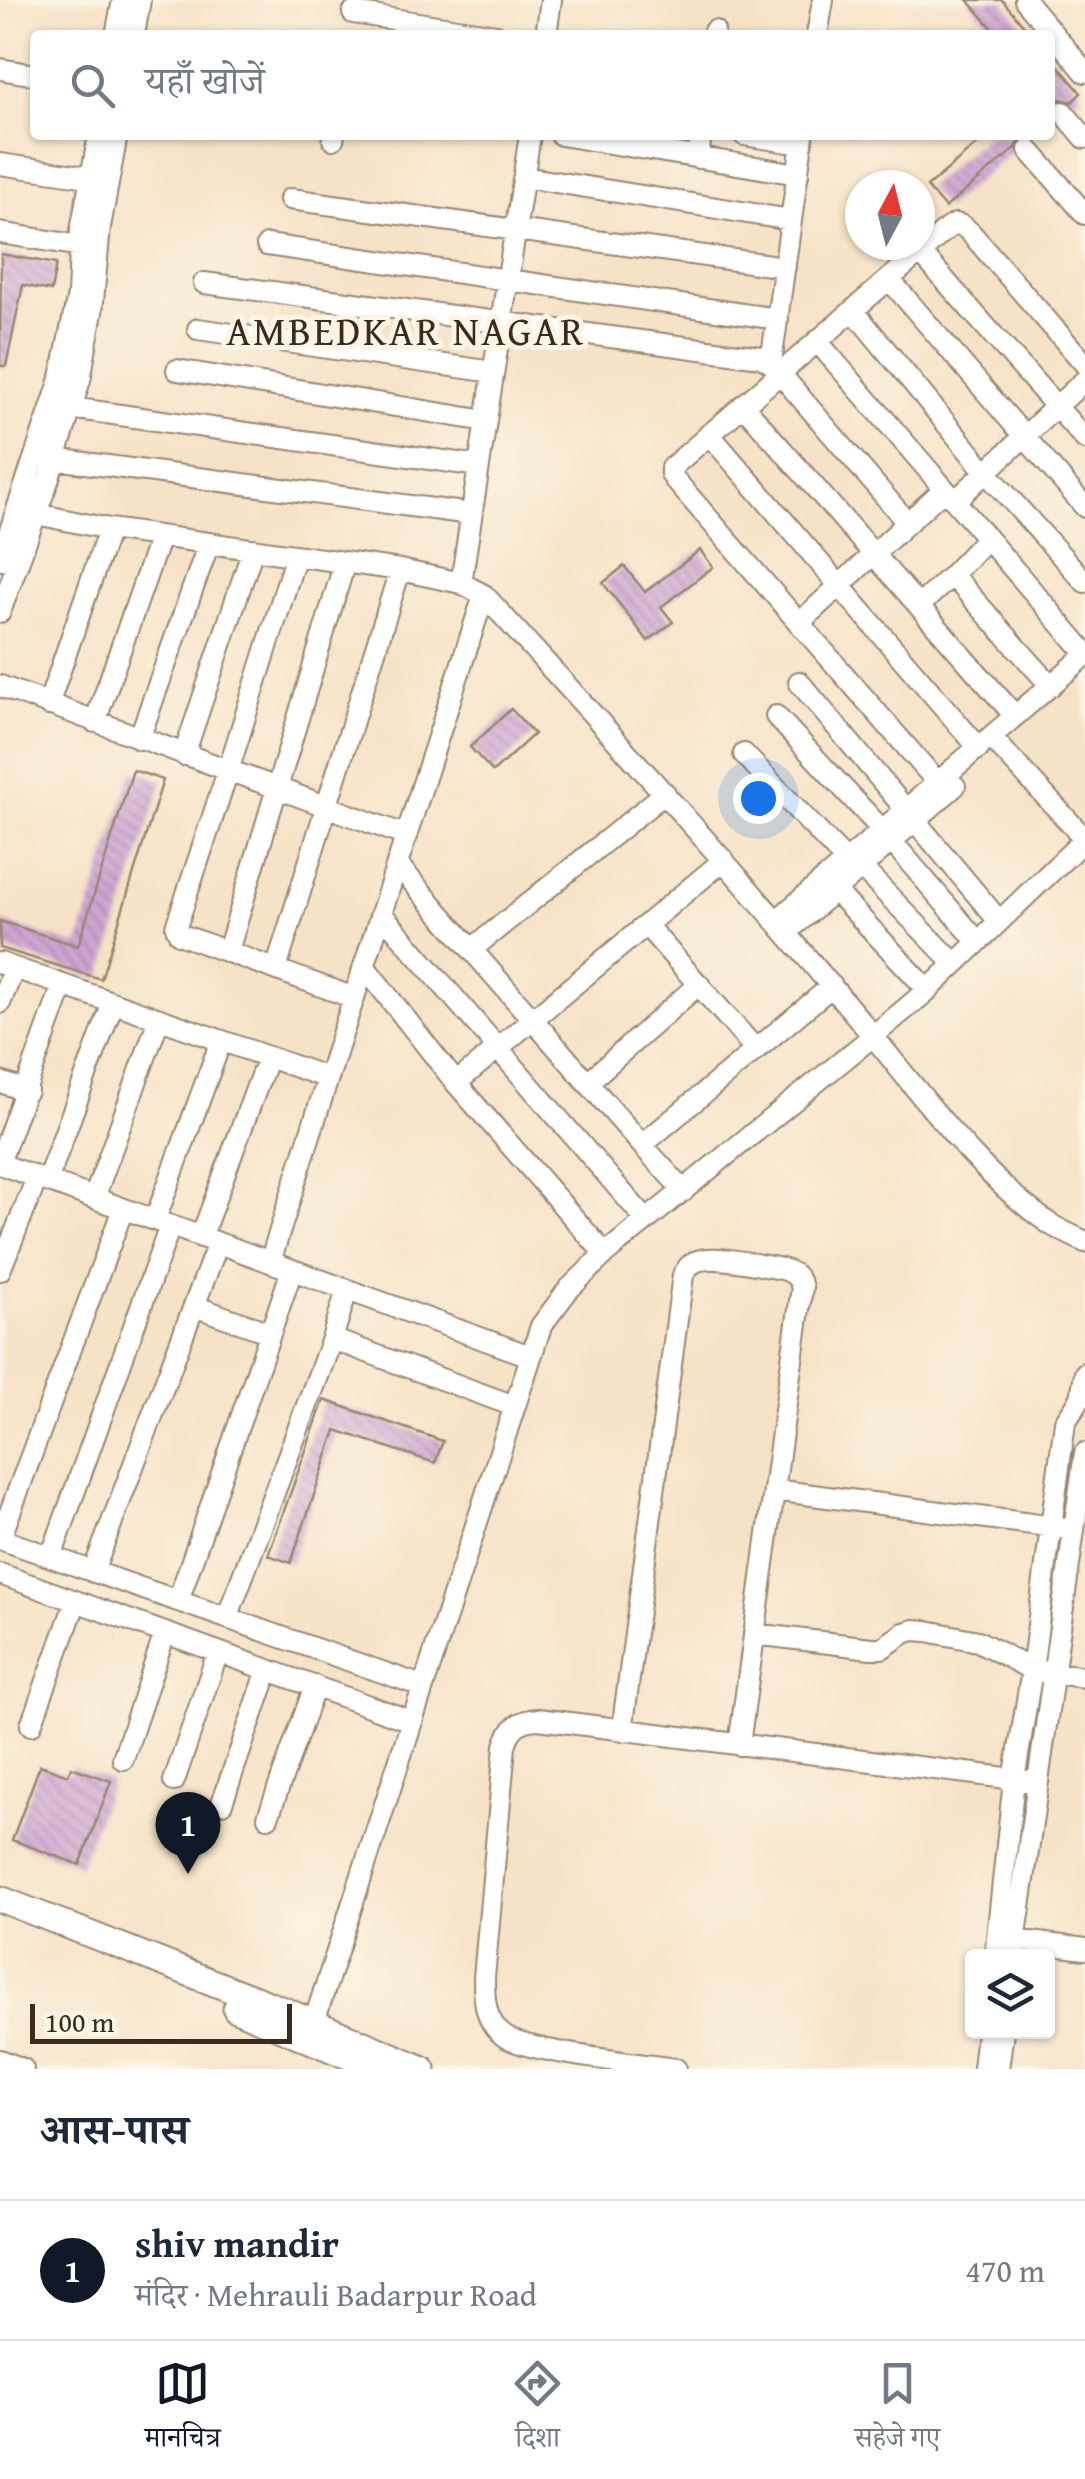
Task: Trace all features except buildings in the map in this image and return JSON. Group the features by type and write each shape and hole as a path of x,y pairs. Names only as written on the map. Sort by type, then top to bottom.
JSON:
{"main road":[{"path":"0,1899 314,2022 422,2069"},
{"path":"0,1914 379,2069"}],"street":[{"path":"117,30 122,0"},
{"path":"135,30 140,0"},
{"path":"547,30 552,0"},
{"path":"818,30 823,0"},
{"path":"1025,0 1050,30"},
{"path":"354,6 472,30"},
{"path":"1055,36 1085,72"},
{"path":"0,69 30,74"},
{"path":"1063,112 1085,138"},
{"path":"0,560 55,460 80,380 92,312 100,226 98,140"},
{"path":"0,612 60,382 78,295 81,246 114,140"},
{"path":"460,582 529,140"},
{"path":"591,140 798,174"},
{"path":"698,158 700,140"},
{"path":"775,368 802,140"},
{"path":"1029,150 1085,214"},
{"path":"0,164 100,179"},
{"path":"524,178 792,220"},
{"path":"290,199 786,267"},
{"path":"935,239 956,224 963,226 1085,364"},
{"path":"0,234 81,246"},
{"path":"267,245 778,319"},
{"path":"911,260 817,341 775,368 743,405 675,463 671,474 938,783"},
{"path":"927,260 1085,438"},
{"path":"888,280 1085,506"},
{"path":"204,284 750,355 775,368 907,522"},
{"path":"853,310 986,472 1085,582"},
{"path":"198,329 494,372"},
{"path":"782,926 990,744 1015,716 1085,654 817,341"},
{"path":"178,370 486,421"},
{"path":"799,622 907,522 986,472 1085,380"},
{"path":"743,405 1015,716"},
{"path":"71,408 479,466"},
{"path":"314,2022 530,1356 555,1306 605,1254 928,990 1085,839 839,586 709,434"},
{"path":"55,460 471,514"},
{"path":"27,511 110,530 400,570 460,582 484,595 782,926 953,1133 999,1181 1050,1224 1085,1242"},
{"path":"48,705 110,530"},
{"path":"95,722 160,536"},
{"path":"919,606 987,538"},
{"path":"140,738 209,544"},
{"path":"184,755 253,550"},
{"path":"296,555 176,927 179,934 354,998"},
{"path":"228,951 345,562"},
{"path":"276,969 400,570"},
{"path":"952,576 1051,686"},
{"path":"270,1262 484,595"},
{"path":"911,814 938,783 1085,673"},
{"path":"799,682 1000,921"},
{"path":"0,686 407,836"},
{"path":"776,716 978,942"},
{"path":"744,754 955,964"},
{"path":"472,949 665,793"},
{"path":"456,1083 724,860"},
{"path":"398,864 684,1190"},
{"path":"830,885 928,990"},
{"path":"381,913 646,1220"},
{"path":"646,924 756,1050"},
{"path":"0,1003 7,966 328,1078"},
{"path":"364,966 456,1083 605,1254"},
{"path":"587,1083 699,984"},
{"path":"63,986 0,1162 530,1356"},
{"path":"642,1146 832,986"},
{"path":"0,1270 42,1180 113,1003"},
{"path":"94,1198 159,1019"},
{"path":"51,1557 221,1041"},
{"path":"93,1572 194,1306 210,1240 268,1057"},
{"path":"0,1082 26,1090"},
{"path":"123,1209 0,1539 422,1686"},
{"path":"622,1731 683,1275 696,1260 709,1258 782,1268 799,1278 802,1287 739,1745"},
{"path":"178,1602 292,1270"},
{"path":"227,1618 347,1290"},
{"path":"194,1306 270,1333"},
{"path":"332,1339 514,1406"},
{"path":"1085,1373 1083,1405 1066,1422 1063,1528 1043,1671 1038,1782 1014,1948 1085,1949"},
{"path":"1063,1528 1085,1453"},
{"path":"774,1490 1063,1528"},
{"path":"0,1574 411,1721"},
{"path":"31,1725 76,1601"},
{"path":"754,1634 882,1648 904,1633 928,1631 990,1645 1043,1671 1085,1676"},
{"path":"123,1759 165,1633"},
{"path":"174,1781 218,1652"},
{"path":"222,1803 268,1670"},
{"path":"996,1949 1014,1780 1043,1671"},
{"path":"268,1817 314,1686"},
{"path":"676,2069 541,2048 506,2038 487,2013 484,1997 508,1735 516,1725 538,1720 1038,1782"},
{"path":"983,2069 986,2039"},
{"path":"998,2069 1002,2039"},
{"path":"0,2060 23,2069"}],"place":[{"name":"shiv mandir","path":"188,1874"}],"district":[{"name":"AMBEDKAR NAGAR","path":"406,331"}]}
